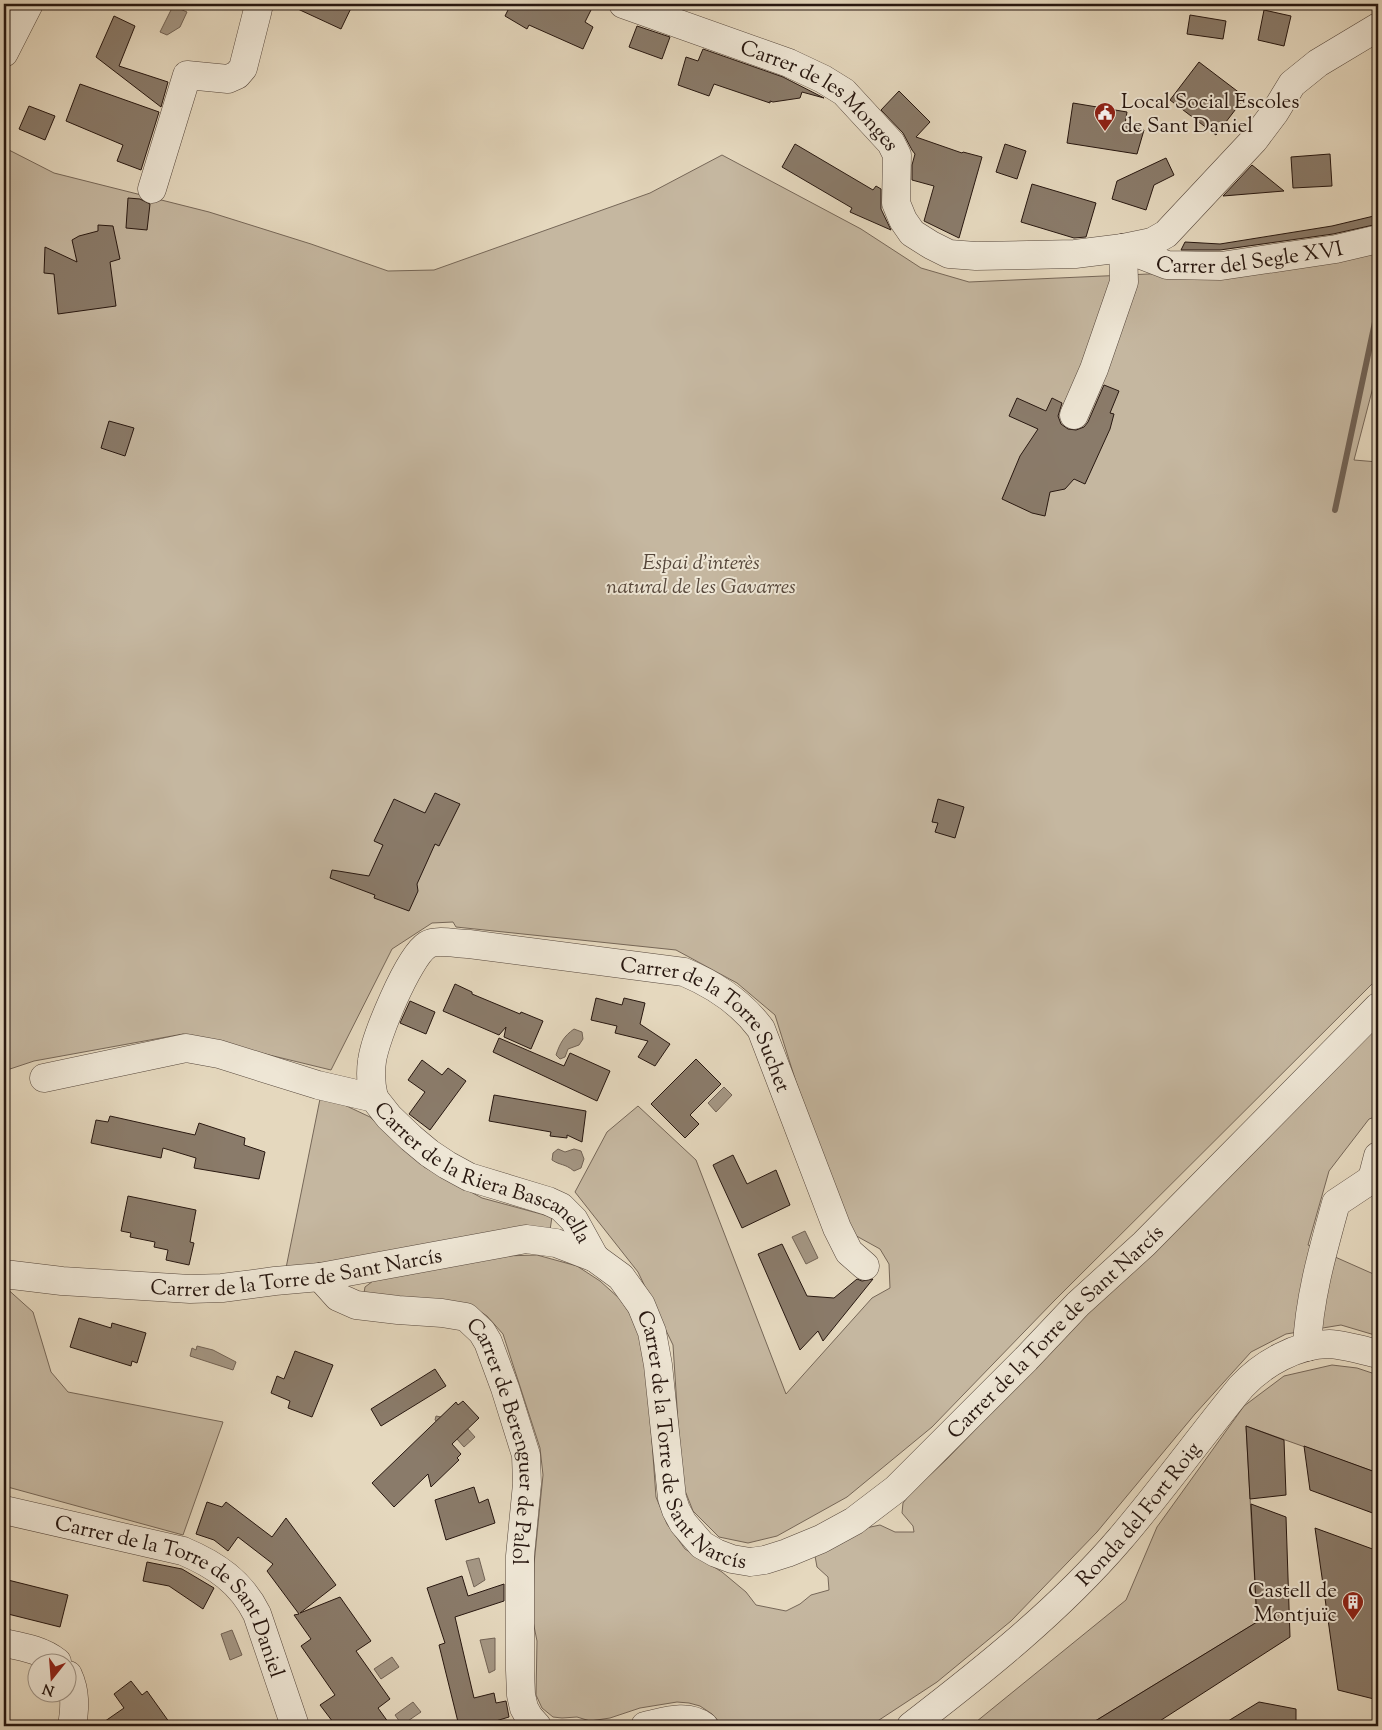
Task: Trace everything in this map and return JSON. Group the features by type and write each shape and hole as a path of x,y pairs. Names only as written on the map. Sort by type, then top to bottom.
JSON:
{"street":[{"path":"4,53 29,4"},
{"path":"152,189 187,75 228,79 237,75 243,68 258,13 258,4"},
{"name":"Carrer de les Monges","path":"622,4 789,62 844,92 891,143 897,155 896,202 903,220 912,233 949,254 976,256 1075,254 1152,242 1166,234 1254,140 1275,112 1292,84 1318,63 1378,27"},
{"name":"Carrer del Segle XVI","path":"1123,248 1167,265 1220,266 1336,249 1378,239"},
{"path":"1074,415 1094,369 1124,282 1123,248"},
{"name":"Carrer de la Torre Suchet","path":"374,1098 370,1079 372,1059 380,1033 411,964 418,952 428,944 469,944 684,972 703,980 730,998 750,1014 761,1029 837,1228 849,1252 866,1266"},
{"name":"Carrer de la Torre de Sant Narcís","path":"4,1274 62,1281 190,1289 222,1288 320,1277 526,1239 556,1243 596,1258 621,1277 641,1305 652,1332 661,1392 672,1498 683,1524 702,1545 716,1554 750,1562 764,1560 787,1554 821,1539 854,1521 896,1489 1020,1366 1078,1304 1144,1244 1378,1007"},
{"name":"Carrer de la Riera Bascanella","path":"44,1078 186,1048 219,1054 318,1085 374,1098 389,1117 411,1138 429,1153 454,1169 469,1177 548,1201 561,1207 574,1220 596,1258"},
{"path":"1307,1347 1308,1330 1320,1262 1336,1203 1376,1172"},
{"name":"Carrer de Berenguer de Palol","path":"320,1277 338,1297 356,1305 442,1313 466,1318 482,1332 494,1354 521,1435 527,1460 527,1484 520,1556 520,1670 521,1695 524,1708 537,1726"},
{"name":"Ronda del Fort Roig","path":"910,1726 1002,1654 1041,1620 1073,1588 1119,1540 1240,1387 1252,1375 1275,1361 1307,1347 1328,1344 1357,1348 1378,1354"},
{"name":"Carrer de la Torre de Sant Daniel","path":"4,1510 183,1551 204,1560 224,1574 249,1598 257,1614 295,1726"},
{"path":"4,1643 40,1652"},
{"path":"72,1726 74,1702"},
{"path":"645,1726 681,1719 699,1722 704,1726"}],"green space":[{"path":"4,4 18,4 4,32"},
{"name":"Espai d'interès natural de les Gavarres","path":"4,144 7,149 54,173 209,212 311,244 388,271 434,270 650,193 722,155 861,229 921,268 969,282 1216,271 1378,243 1378,368 1354,460 1378,462 1378,978 1054,1301 932,1427 847,1497 777,1536 748,1543 719,1537 693,1511 684,1488 673,1345 638,1272 575,1192 607,1132 638,1106 696,1160 786,1394 872,1298 890,1288 889,1264 880,1249 851,1233 796,1082 775,1015 737,983 676,950 456,927 453,922 432,923 392,949 331,1070 183,1034 34,1061 4,1071"},
{"path":"1378,1022 1378,1116 1369,1119 1329,1171 1308,1245 1378,1276 1378,1336 1341,1325 1286,1334 1251,1352 1195,1414 1097,1532 1011,1621 937,1682 870,1726 723,1726 712,1714 700,1706 677,1702 640,1708 610,1718 590,1721 577,1717 553,1717 542,1708 536,1695 537,1641 533,1621 534,1564 543,1475 540,1448 503,1334 487,1316 472,1306 364,1293 365,1287 377,1278 504,1256 537,1255 577,1266 600,1281 620,1299 634,1320 645,1346 656,1497 667,1524 685,1549 722,1572 746,1592 756,1605 786,1611 800,1604 811,1595 829,1590 828,1577 817,1567 815,1556 861,1529 880,1525 895,1532 914,1532 913,1526 902,1513 903,1503 910,1494 947,1459 1118,1282"},
{"path":"321,1094 370,1117 424,1167 482,1198 552,1217 550,1230 415,1251 286,1268"},
{"path":"4,1286 33,1312 51,1372 68,1392 223,1422 183,1535 4,1486"},
{"path":"1332,1365 1357,1368 1378,1375 1378,1473 1246,1426 1257,1622 1087,1726 971,1726 1126,1600 1157,1527 1244,1406 1284,1376"}],"shaded area":[{"path":"173,6 187,12 180,27 167,35 160,32"},
{"path":"574,1029 582,1032 583,1039 579,1045 568,1049 565,1057 560,1059 556,1055 559,1047 565,1037"},
{"path":"724,1087 732,1095 716,1112 708,1103"},
{"path":"558,1149 565,1152 574,1149 581,1151 584,1159 581,1168 574,1171 552,1160 553,1153"},
{"path":"805,1231 818,1258 806,1264 792,1237"},
{"path":"197,1346 213,1350 236,1362 233,1370 190,1356 192,1348 196,1350"},
{"path":"450,1409 475,1437 464,1447 442,1422 435,1420 436,1416 441,1417"},
{"path":"479,1558 485,1580 474,1587 466,1561"},
{"path":"232,1630 242,1655 230,1660 221,1634"},
{"path":"495,1638 495,1670 489,1673 480,1640"},
{"path":"392,1657 399,1667 381,1679 374,1669"},
{"path":"413,1702 421,1712 402,1725 395,1715"}],"building":[{"path":"287,4 353,4 341,29"},
{"path":"511,4 594,4 585,22 593,27 583,49 529,25 527,29 505,16"},
{"path":"1264,10 1291,16 1284,46 1258,40"},
{"path":"1190,15 1226,21 1223,39 1187,34"},
{"path":"114,16 135,26 119,66 168,82 161,107 96,57"},
{"path":"637,26 670,37 662,59 629,47"},
{"path":"703,49 783,77 824,98 802,92 800,98 770,101 770,103 714,84 709,96 678,85 686,57 698,61"},
{"path":"1199,62 1245,97 1216,135 1170,100"},
{"path":"80,84 159,112 141,170 117,161 123,145 66,121"},
{"path":"899,91 930,122 916,137 962,153 982,157 959,238 924,221 934,186 912,180 912,165 915,154 903,133 881,110"},
{"path":"1073,103 1127,112 1125,124 1144,130 1137,154 1067,143"},
{"path":"29,106 55,116 45,140 19,129"},
{"path":"795,144 873,190 876,186 881,189 881,209 891,230 850,212 852,208 782,167"},
{"path":"1005,144 1026,151 1017,179 996,172"},
{"path":"1330,154 1332,186 1293,188 1291,157"},
{"path":"1166,158 1174,175 1154,185 1146,210 1112,199 1117,181"},
{"path":"1252,165 1284,191 1223,196"},
{"path":"1032,184 1096,203 1086,237 1074,238 1021,222"},
{"path":"128,198 140,199 150,204 147,230 126,228"},
{"path":"1378,215 1378,224 1333,234 1220,250 1181,250 1185,242 1220,244 1332,226"},
{"path":"98,225 113,226 120,259 110,262 116,306 58,314 54,274 44,273 45,247 77,262 72,240 98,231"},
{"path":"1104,385 1119,391 1110,413 1114,414 1110,429 1085,484 1074,479 1065,489 1050,492 1045,516 1032,513 1002,499 1020,456 1038,429 1009,416 1017,398 1046,411 1052,398 1062,403 1058,416 1061,424 1068,429 1076,430 1084,427 1088,422"},
{"path":"109,421 134,428 125,456 101,448"},
{"path":"435,793 460,804 439,846 435,844 417,884 418,891 409,911 374,898 375,895 330,878 332,870 369,876 383,845 374,841 394,799 425,813"},
{"path":"938,799 964,807 955,838 935,832 938,823 932,822"},
{"path":"455,984 472,992 472,994 520,1014 521,1012 543,1021 531,1049 504,1037 506,1027 499,1035 443,1011"},
{"path":"596,998 622,1005 624,998 645,1003 640,1024 670,1044 655,1066 638,1057 648,1041 615,1033 617,1026 591,1020"},
{"path":"410,1001 435,1012 426,1034 400,1023"},
{"path":"499,1038 564,1066 570,1053 610,1071 597,1101 493,1052"},
{"path":"696,1059 721,1084 690,1115 699,1124 685,1138 651,1104"},
{"path":"422,1060 442,1075 448,1068 466,1081 430,1130 409,1114 425,1092 408,1080"},
{"path":"494,1095 586,1111 582,1142 567,1135 567,1138 550,1136 551,1132 489,1121"},
{"path":"110,1116 195,1135 199,1123 245,1138 244,1145 265,1152 259,1179 194,1168 196,1158 163,1148 161,1158 91,1143 96,1120 108,1122"},
{"path":"733,1155 747,1184 776,1170 790,1205 742,1228 713,1165"},
{"path":"128,1196 196,1210 190,1242 194,1243 189,1265 166,1260 168,1250 154,1247 155,1242 130,1237 131,1233 121,1231"},
{"path":"782,1244 807,1296 834,1298 857,1279 862,1281 873,1279 823,1341 818,1331 800,1350 758,1254"},
{"path":"79,1318 111,1328 112,1323 146,1333 137,1363 132,1361 131,1366 70,1347"},
{"path":"295,1351 333,1365 312,1417 288,1408 290,1401 271,1393 277,1376 284,1379"},
{"path":"435,1369 446,1386 381,1426 371,1409"},
{"path":"463,1401 479,1418 452,1444 461,1454 457,1458 459,1460 431,1487 428,1474 394,1507 372,1483 456,1402 458,1405"},
{"path":"1246,1426 1284,1440 1286,1495 1250,1499"},
{"path":"1304,1446 1378,1473 1378,1515 1310,1490"},
{"path":"474,1487 479,1503 488,1499 495,1523 446,1540 435,1500"},
{"path":"207,1502 222,1507 226,1502 272,1537 286,1518 336,1585 300,1613 340,1597 371,1641 356,1651 390,1699 378,1708 391,1726 336,1726 320,1705 335,1695 301,1646 311,1639 294,1615 299,1614 267,1571 273,1564 238,1537 228,1551 214,1540 196,1534"},
{"path":"1251,1504 1286,1517 1290,1637 1152,1726 1087,1726 1257,1622"},
{"name":"Castell de Montjuïc","path":"1315,1528 1378,1551 1378,1700 1338,1690"},
{"path":"147,1562 182,1569 214,1588 203,1609 169,1586 143,1581"},
{"path":"462,1576 468,1596 504,1584 504,1601 455,1617 474,1698 494,1693 496,1703 506,1701 509,1717 479,1726 459,1726 439,1645 445,1643 427,1588"},
{"path":"4,1579 68,1595 60,1627 4,1613"},
{"path":"131,1681 142,1695 147,1691 172,1726 98,1726 124,1708 114,1694"},
{"path":"1259,1702 1296,1709 1296,1726 1220,1726"}],"waterway":[{"path":"1335,510 1378,308"}],"place":[{"name":"Local Social Escoles de Sant Daniel","path":"1105,132"},
{"name":"Castell de Montjuïc","path":"1353,1621"}]}
